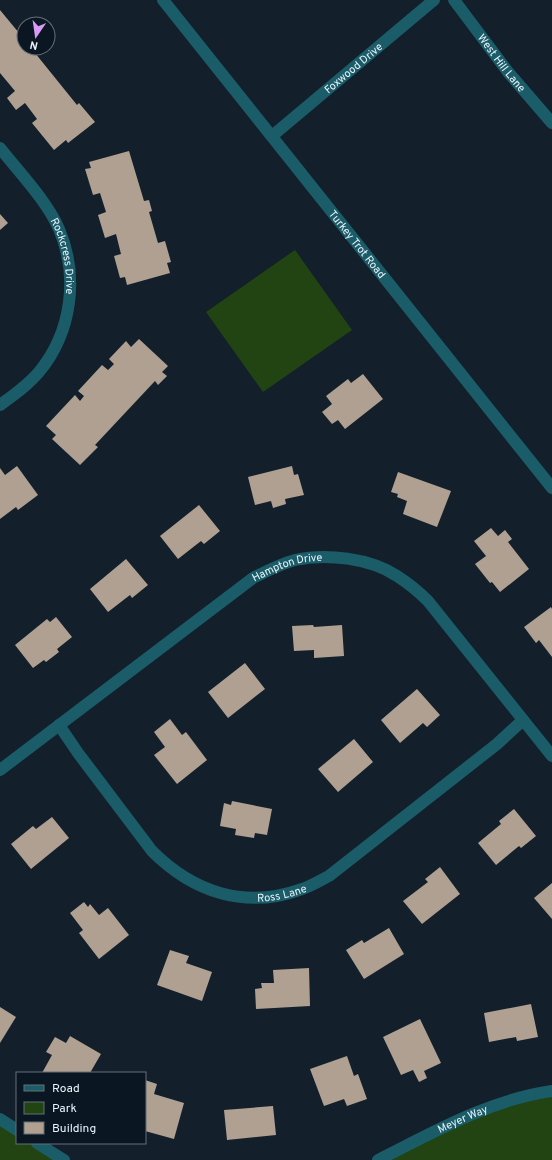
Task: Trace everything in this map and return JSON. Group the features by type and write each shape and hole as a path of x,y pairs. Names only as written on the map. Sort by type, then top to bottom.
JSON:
{"street":[{"name":"Turkey Trot Road","path":"163,0 552,488"},
{"name":"Foxwood Drive","path":"272,136 434,0"},
{"name":"West Hill Lane","path":"454,0 508,72 552,123"},
{"name":"Rockcress Drive","path":"0,148 44,204 59,228 68,255 71,283 70,302 63,330 50,356 26,385 0,405"},
{"name":"Hampton Drive","path":"0,770 253,578 278,566 296,560 324,557 354,560 372,564 396,575 418,591 428,601 552,756"},
{"name":"Ross Lane","path":"59,725 78,753 152,851 166,864 190,881 208,890 237,897 266,897 304,889 330,876 497,744 524,720"},
{"name":"Meyer Way","path":"378,1160 496,1104 552,1091"},
{"path":"0,1119 16,1129"},
{"path":"39,1144 64,1160"}],"green space":[{"path":"295,250 352,330 263,392 206,312"},
{"path":"552,1093 552,1160 373,1160 468,1115"},
{"path":"0,1119 16,1129 16,1144 39,1144 64,1160 0,1160"}],"building":[{"path":"0,10 16,29 16,56 37,56 77,105 79,103 95,122 68,143 66,140 54,150 32,123 37,119 25,103 16,110 7,98 15,91 0,73"},
{"path":"129,151 144,201 149,200 152,211 149,212 158,243 165,241 171,262 167,263 170,273 127,285 125,277 120,278 114,256 121,254 116,234 105,238 98,215 106,212 100,193 93,195 85,169 91,168 89,162"},
{"path":"0,214 8,223 0,230"},
{"path":"139,339 168,366 162,372 167,376 158,385 155,381 95,445 98,447 80,465 52,439 56,435 46,426 75,395 80,401 84,396 78,391 102,365 108,370 114,364 109,359 126,341 131,347"},
{"path":"363,374 383,399 345,429 338,420 332,424 322,412 332,404 326,396 348,379 351,383"},
{"path":"17,466 38,495 18,510 16,507 0,519 0,468 5,475"},
{"path":"292,466 294,475 298,474 304,495 285,499 286,504 273,508 271,501 255,505 248,477"},
{"path":"398,472 451,491 437,527 403,514 407,501 397,497 398,494 391,492"},
{"path":"199,505 220,531 204,544 201,541 178,559 160,536"},
{"path":"491,528 498,536 505,530 512,539 508,542 529,569 500,592 492,582 490,583 475,564 486,556 474,541"},
{"path":"126,559 148,585 132,598 130,595 108,612 90,589"},
{"path":"551,607 552,657 539,640 536,643 524,627"},
{"path":"56,617 72,637 57,649 59,652 46,662 44,660 33,668 15,645 47,619 50,622"},
{"path":"313,625 314,627 342,625 344,656 314,658 314,650 294,651 292,626"},
{"path":"245,663 265,689 228,718 208,692"},
{"path":"417,689 440,715 427,727 423,723 400,743 381,720"},
{"path":"170,719 182,735 186,732 207,760 177,784 154,755 165,747 154,732"},
{"path":"354,739 373,762 338,792 318,769"},
{"path":"232,801 272,809 267,835 255,833 254,838 235,835 236,829 220,826 224,803 231,805"},
{"path":"514,809 536,836 521,848 519,846 496,865 478,843 501,824 499,821"},
{"path":"52,817 69,838 31,869 11,844 33,826 36,829"},
{"path":"440,867 460,894 422,924 403,901 428,882 425,879"},
{"path":"552,883 552,919 534,898"},
{"path":"84,902 88,907 90,904 99,915 108,908 129,935 99,959 79,933 83,930 70,913"},
{"path":"389,928 404,954 364,979 346,950 362,940 364,943"},
{"path":"170,950 189,956 186,963 212,972 202,1001 157,985"},
{"path":"309,968 310,1006 256,1009 255,989 262,988 261,983 274,983 273,970"},
{"path":"531,1004 538,1037 517,1041 516,1037 489,1042 484,1013"},
{"path":"0,1007 16,1017 0,1043"},
{"path":"420,1019 441,1063 424,1071 427,1078 419,1082 413,1070 401,1075 383,1037"},
{"path":"70,1036 101,1054 91,1072 43,1072 52,1055 46,1052 55,1037 66,1043"},
{"path":"347,1056 354,1076 358,1074 367,1099 347,1106 344,1099 324,1106 310,1069"},
{"path":"146,1080 157,1084 154,1094 184,1103 174,1139 146,1131"},
{"path":"273,1106 276,1135 227,1140 224,1110"}]}
